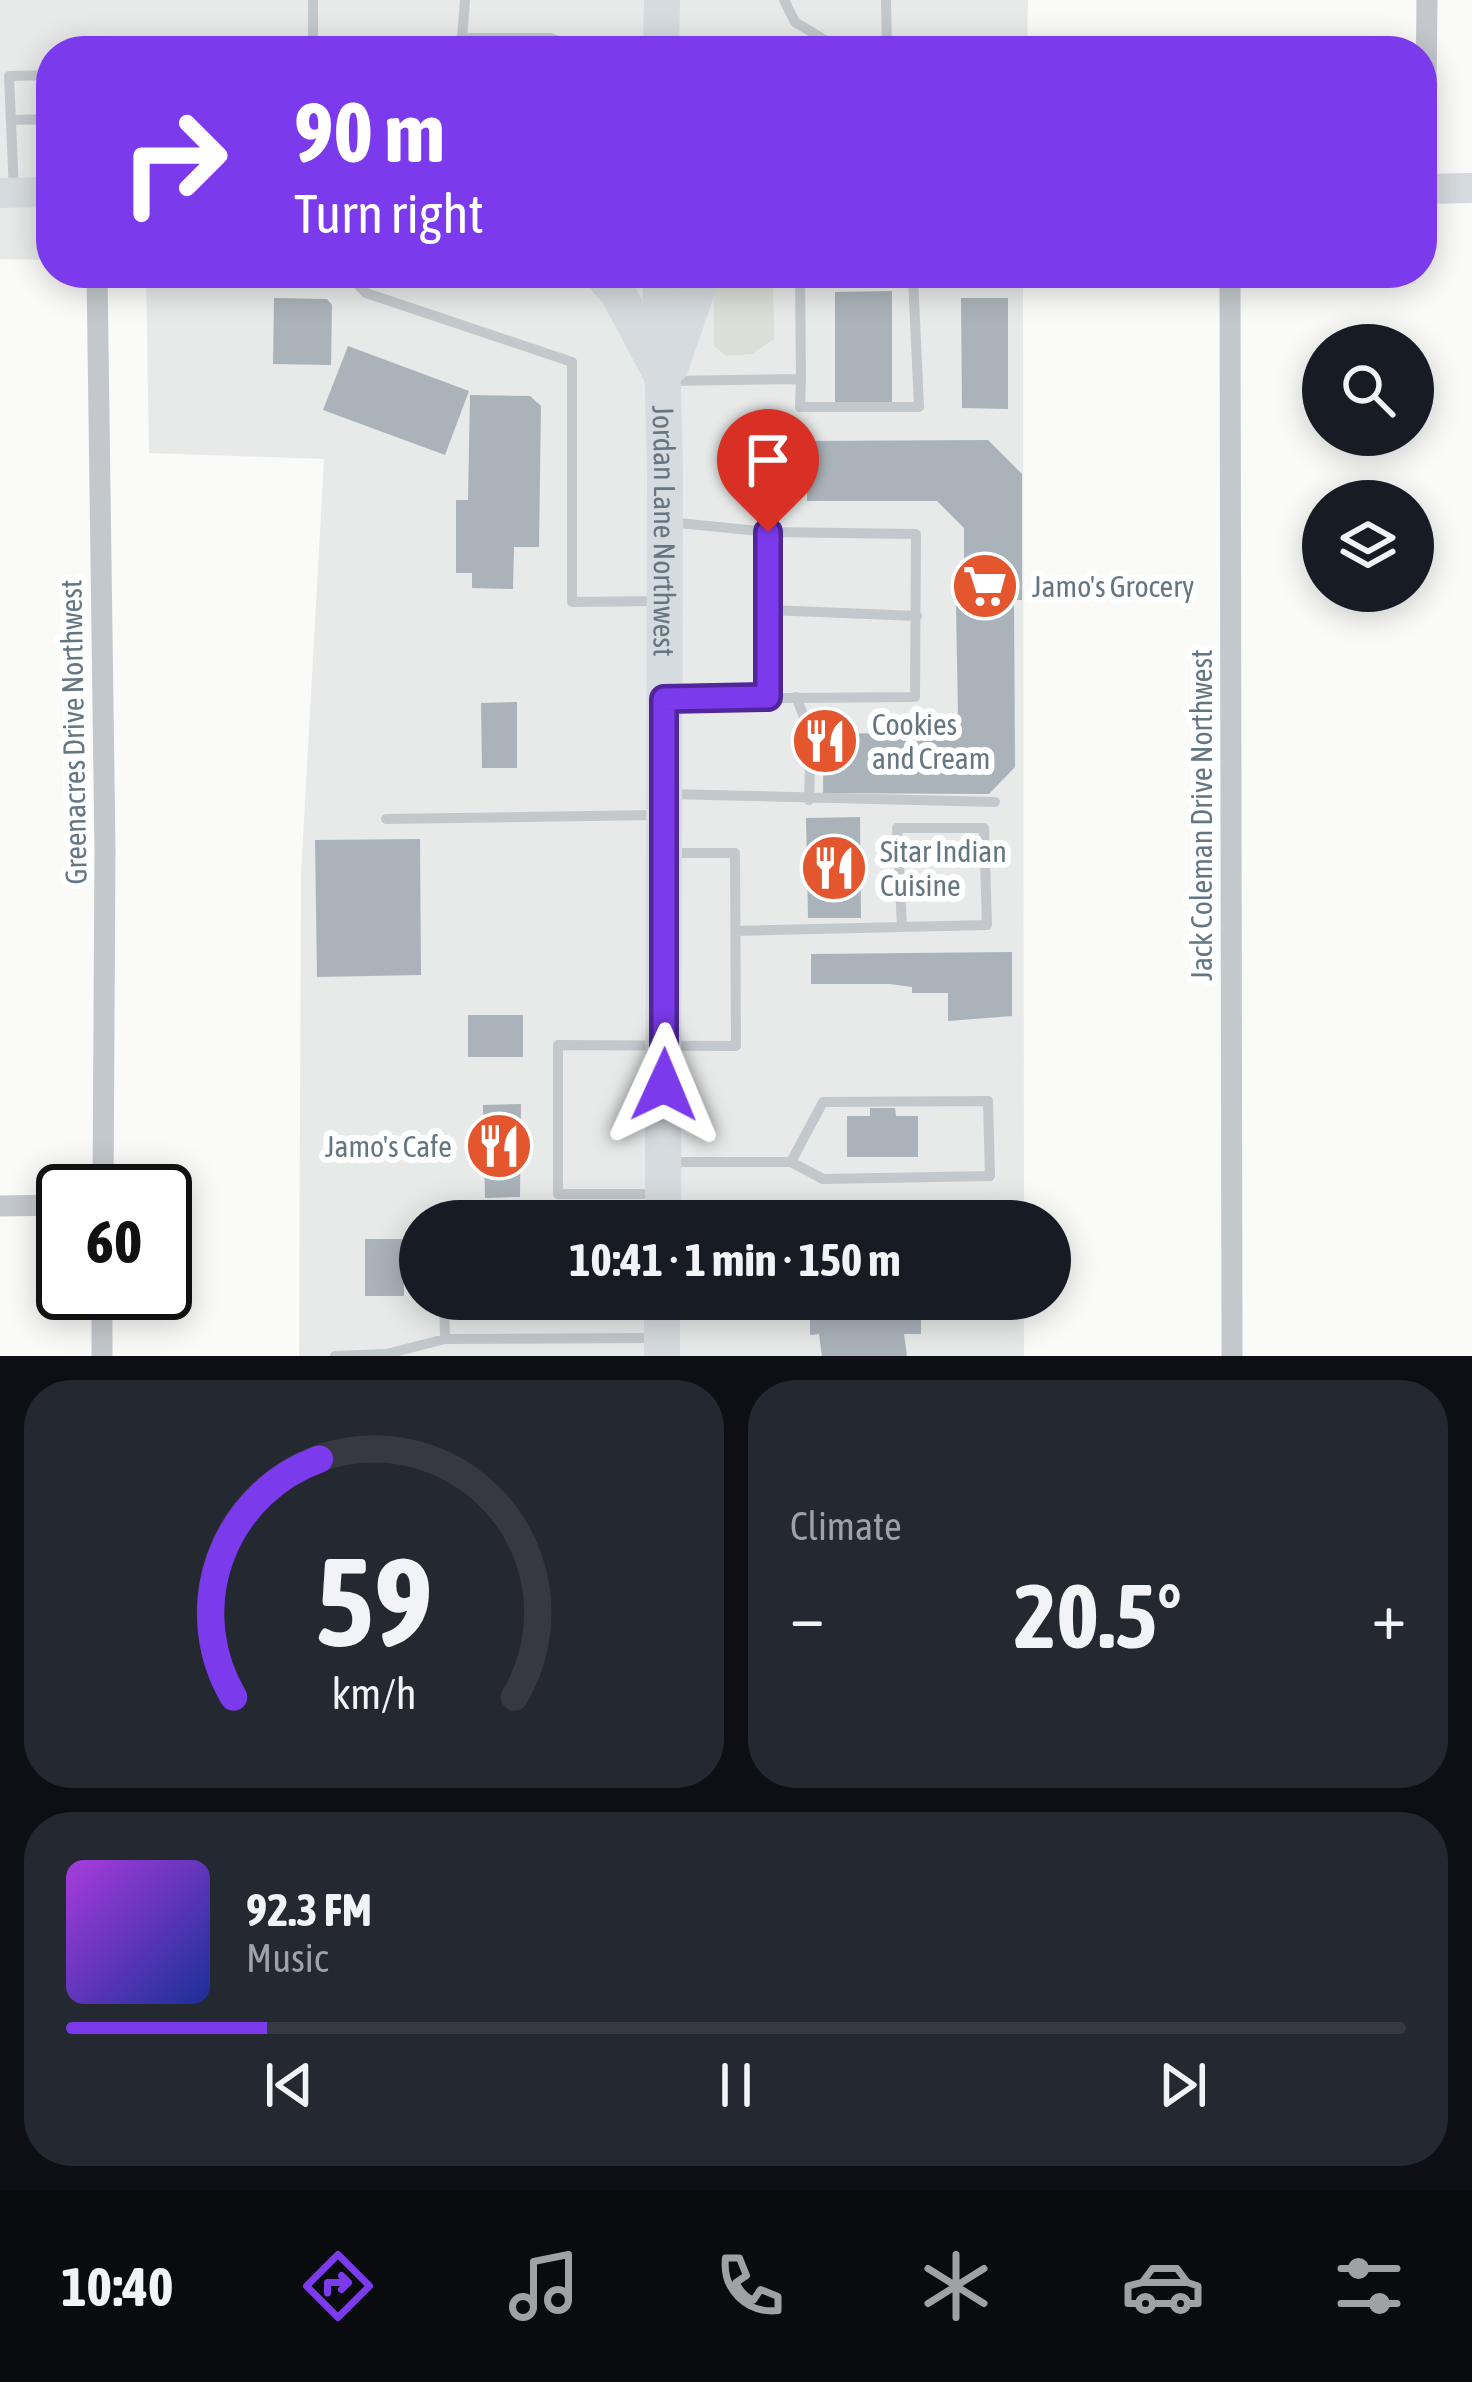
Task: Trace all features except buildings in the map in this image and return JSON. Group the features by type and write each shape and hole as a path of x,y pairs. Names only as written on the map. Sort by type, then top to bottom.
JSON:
{"main road":[{"path":"661,36 662,0"},
{"path":"1437,189 1472,188"},
{"path":"613,288 665,381"},
{"name":"Jordan Lane Northwest","path":"661,288 665,381 663,1192"},
{"path":"665,381 699,288"}],"street":[{"path":"1426,36 1427,0"},
{"name":"Greenacres Drive Northwest","path":"97,288 105,850 103,1164"},
{"name":"Jack Coleman Drive Northwest","path":"1230,288 1232,1356"},
{"path":"0,1206 36,1205"},
{"path":"102,1320 102,1356"}],"lane":[{"path":"313,0 313,36"},
{"path":"462,36 465,0"},
{"path":"784,0 796,22 819,36"},
{"path":"886,0 886,36"},
{"path":"7,193 9,76 36,75"},
{"path":"11,120 36,119"},
{"path":"361,288 572,362 572,602 664,602"},
{"path":"800,288 800,407 919,407 914,288"},
{"path":"665,381 801,380"},
{"path":"664,699 915,697 916,616 916,534 768,532 665,522"},
{"path":"768,532 768,697"},
{"path":"769,610 916,616"},
{"path":"796,697 811,734 809,800"},
{"path":"386,819 809,800 995,802"},
{"path":"735,931 987,925 984,829 898,828 902,927"},
{"path":"665,853 735,854 736,1046 558,1045 558,1194 663,1192 791,1162 823,1179 990,1176 988,1101 823,1102 791,1162"},
{"path":"445,1320 446,1339"},
{"path":"335,1356 386,1354 446,1339 584,1339 662,1347"},
{"path":"584,1339 584,1356"}],"shaded area":[{"path":"0,0 1028,0 1027,36 36,36 36,260 0,259"},
{"path":"146,288 1023,288 1024,1200 399,1200 399,1320 1024,1320 1024,1356 299,1356 301,873 324,459 149,453"},
{"path":"714,288 773,288 774,339 752,354 726,356 714,346"}],"place":[{"name":"Jamo's Grocery","path":"985,586"},
{"name":"Cookies and Cream","path":"825,741"},
{"name":"Sitar Indian Cuisine","path":"834,868"},
{"name":"Jamo's Cafe","path":"499,1146"}],"route":[{"path":"664,1085 664,699 768,697 768,532"}]}
